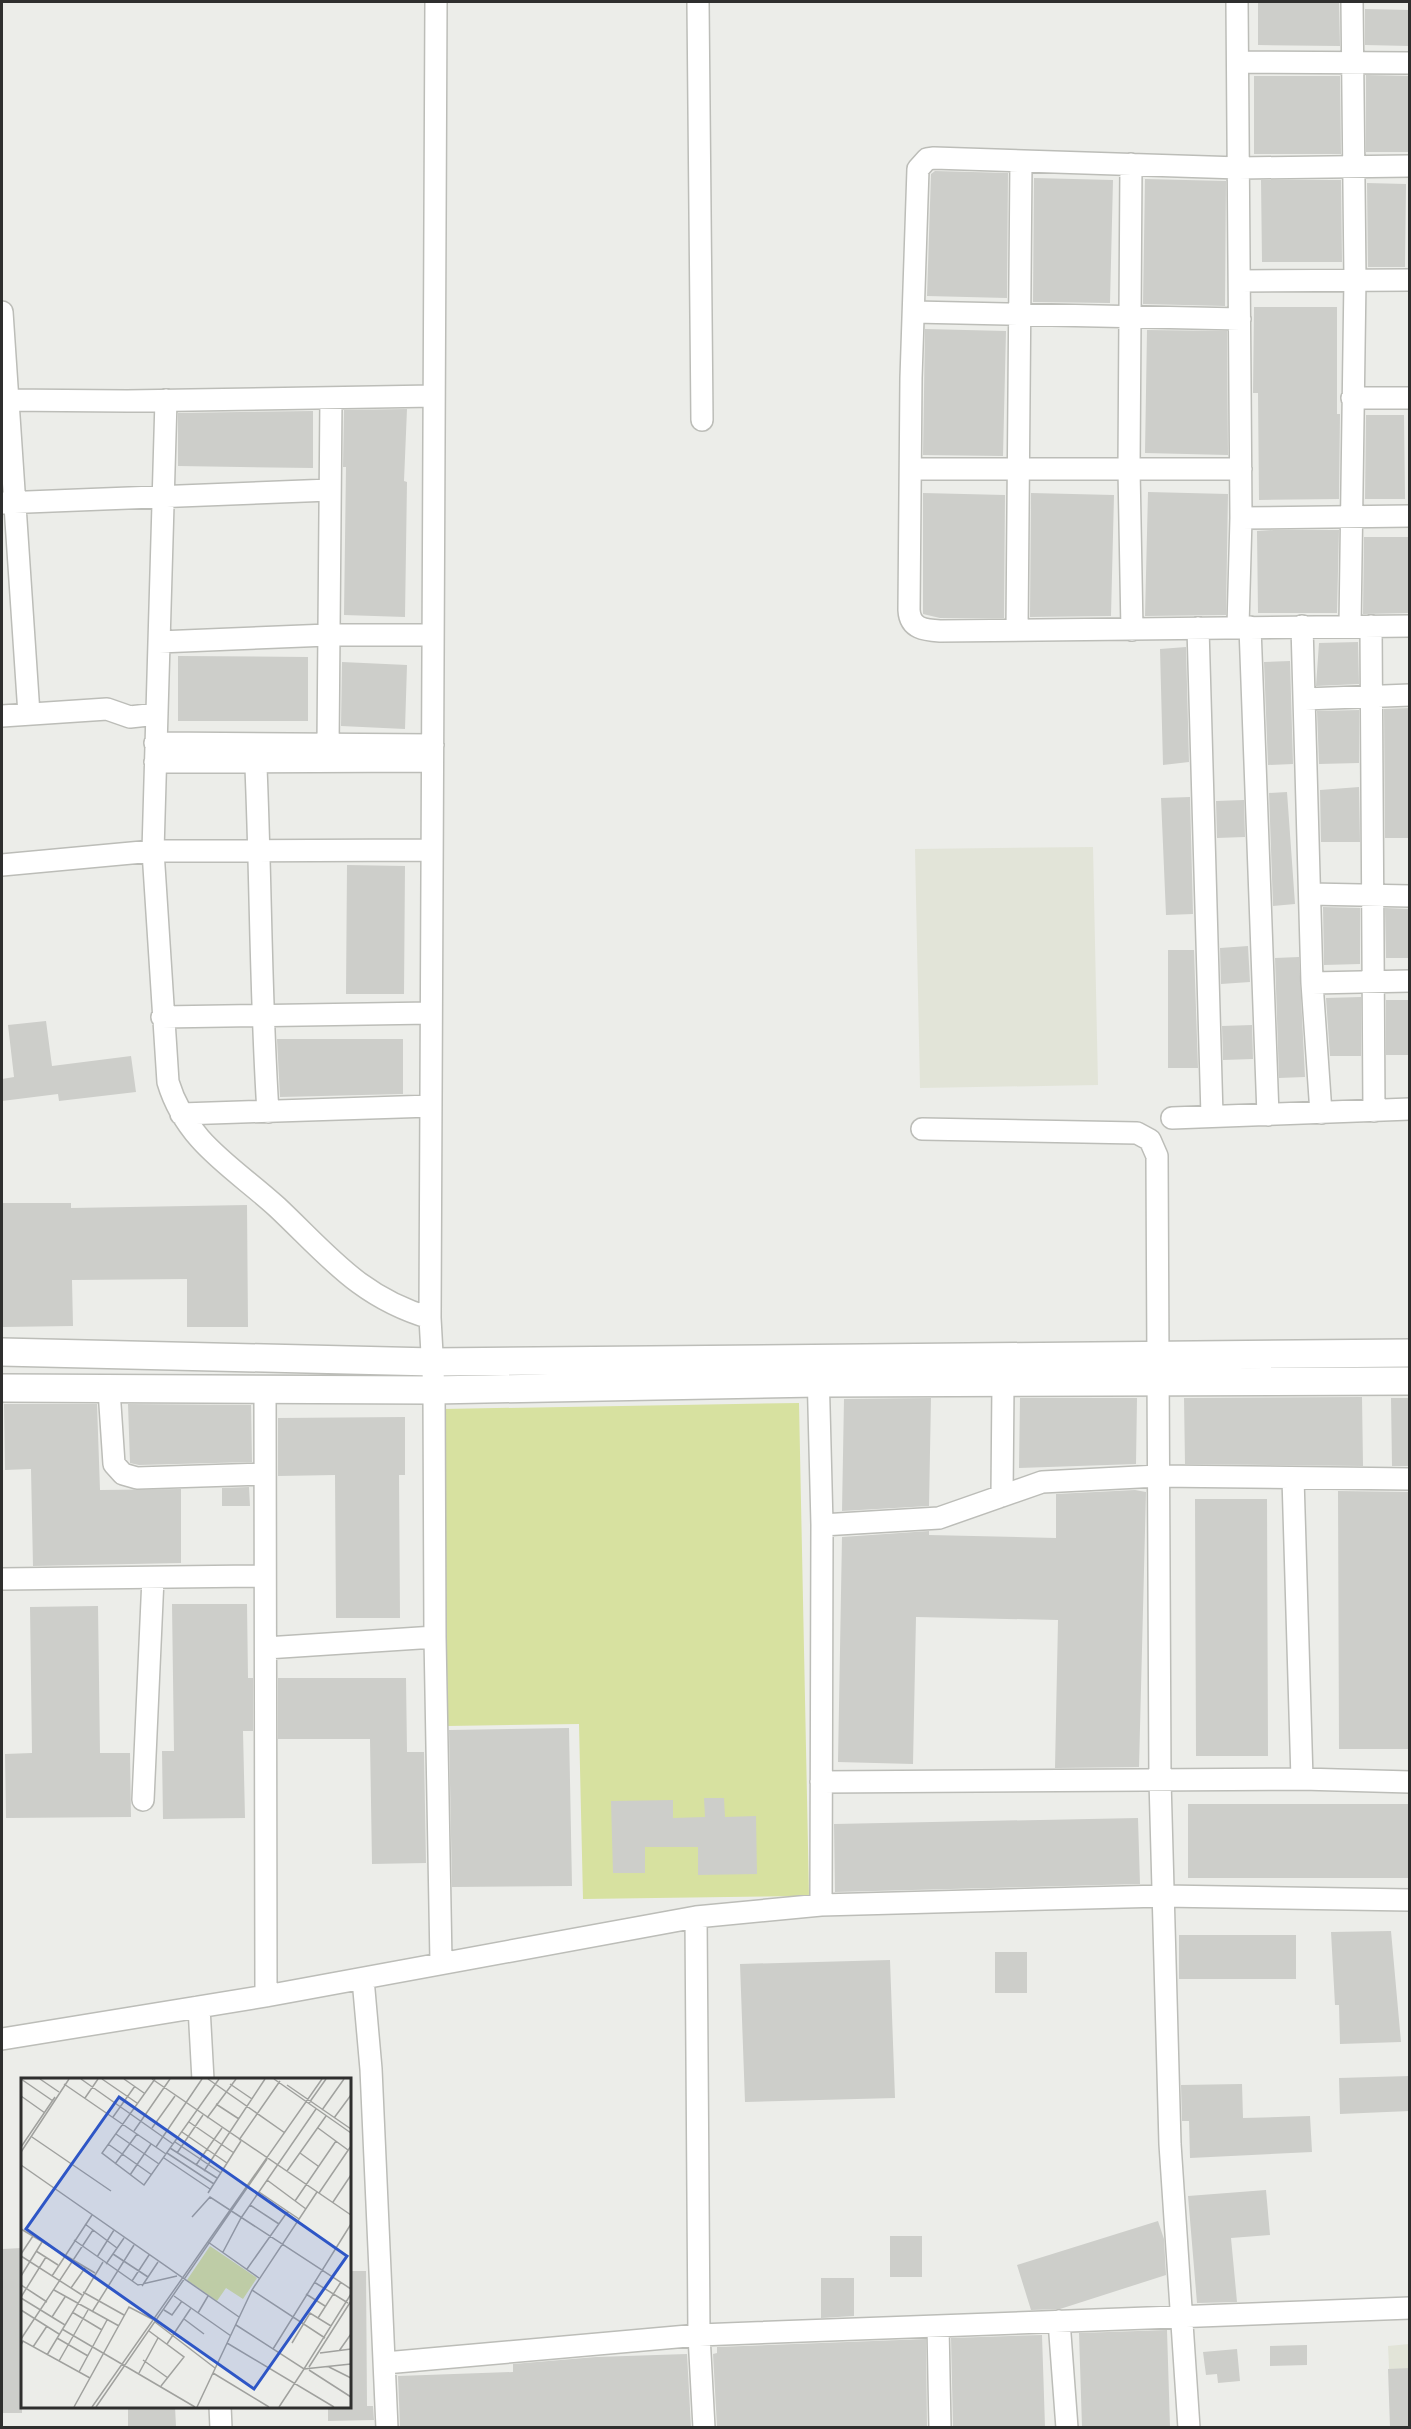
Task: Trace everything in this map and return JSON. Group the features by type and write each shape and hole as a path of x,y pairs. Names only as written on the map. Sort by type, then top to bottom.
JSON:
{"street":[{"path":"436,2 430,1318 434,1390 435,1637 441,1962"},
{"path":"698,2 702,420"},
{"path":"1237,2 1244,626 1268,1115"},
{"path":"1350,626 1355,166 1352,2"},
{"path":"1238,62 1410,63"},
{"path":"1410,166 1239,168 934,158 922,163 918,169 909,610 912,623 923,630 940,631 1410,626"},
{"path":"1017,630 1021,161"},
{"path":"1131,164 1129,469 1132,630"},
{"path":"1240,281 1410,280"},
{"path":"2,312 12,614 29,714"},
{"path":"914,312 1240,319"},
{"path":"4,399 166,400 434,396"},
{"path":"328,746 332,398"},
{"path":"1352,398 1410,398"},
{"path":"166,400 153,851 168,1082 187,1125 214,1154 277,1207 349,1278 376,1296 430,1318"},
{"path":"911,469 1018,471 1241,469"},
{"path":"8,502 330,489"},
{"path":"1241,518 1410,516"},
{"path":"1302,626 1312,983 1321,1113"},
{"path":"1371,626 1375,981 1374,1111"},
{"path":"1198,628 1212,1116"},
{"path":"159,642 328,635 433,635"},
{"path":"1305,699 1410,695"},
{"path":"2,716 107,709 130,717 157,714"},
{"path":"255,754 328,746 433,753"},
{"path":"155,753 433,753"},
{"path":"255,754 261,851 262,1017 268,1112"},
{"path":"2,865 153,851 432,850"},
{"path":"1310,894 1410,896"},
{"path":"1312,983 1410,981"},
{"path":"162,1017 431,1013"},
{"path":"181,1114 431,1106"},
{"path":"1172,1118 1410,1109"},
{"path":"922,1129 1137,1133 1147,1136 1154,1146 1156,1156 1160,1780 1163,1896 1170,2144 1189,2427"},
{"path":"2,1352 818,1369 1003,1384 1157,1381 1410,1381"},
{"path":"2,1388 434,1390 1156,1353 1410,1353"},
{"path":"818,1369 822,1525 821,1905"},
{"path":"1002,1496 1003,1384"},
{"path":"265,1389 266,1996"},
{"path":"109,1390 114,1464 123,1474 137,1478 264,1474"},
{"path":"822,1525 939,1518 1042,1482 1158,1476 1410,1479"},
{"path":"1293,1478 1302,1779"},
{"path":"2,1579 265,1576"},
{"path":"143,1800 153,1578"},
{"path":"266,1648 435,1637"},
{"path":"821,1782 1302,1779 1410,1782"},
{"path":"2,2039 363,1979 441,1962 696,1917 821,1905 1163,1896 1410,1900"},
{"path":"696,1917 699,2335 704,2427"},
{"path":"363,1979 370,2069 387,2427"},
{"path":"199,2007 202,2078"},
{"path":"385,2363 699,2335 1410,2308"},
{"path":"1059,2321 1067,2427"},
{"path":"938,2326 940,2427"},
{"path":"220,2408 221,2427"}],"shaded area":[{"path":"1093,847 1098,1085 920,1088 915,849"},
{"path":"1409,2344 1409,2427 1392,2427 1388,2346"}],"green space":[{"path":"799,1403 809,1896 583,1899 579,1724 448,1726 442,1409"}],"building":[{"path":"1258,2 1339,2 1340,46 1258,45"},
{"path":"1365,9 1410,10 1410,46 1365,45"},
{"path":"1366,75 1410,76 1410,152 1366,152"},
{"path":"1254,76 1340,76 1341,154 1254,154"},
{"path":"935,171 1008,173 1007,298 927,296 931,174"},
{"path":"1034,178 1113,180 1110,303 1033,302"},
{"path":"1145,179 1226,181 1225,306 1143,304"},
{"path":"1261,180 1341,180 1342,262 1262,262"},
{"path":"1367,183 1406,184 1405,267 1368,267"},
{"path":"1254,307 1337,307 1337,414 1340,414 1339,499 1259,500 1258,393 1253,393"},
{"path":"925,329 1006,331 1003,456 923,455"},
{"path":"1147,330 1227,331 1228,455 1145,453"},
{"path":"407,409 404,481 407,482 405,617 344,615 346,467 343,467 344,410"},
{"path":"313,411 313,468 178,466 178,413"},
{"path":"1366,415 1404,415 1405,499 1365,499"},
{"path":"1148,492 1228,494 1226,615 1145,616"},
{"path":"923,493 1005,495 1004,618 940,618 923,614"},
{"path":"1031,493 1114,495 1111,616 1030,617"},
{"path":"1339,530 1337,613 1258,613 1257,531"},
{"path":"1364,537 1410,537 1410,613 1363,614"},
{"path":"1358,642 1359,684 1316,686 1319,643"},
{"path":"1186,647 1189,762 1163,765 1160,649"},
{"path":"178,656 308,657 308,721 178,721"},
{"path":"1290,661 1293,764 1268,765 1264,662"},
{"path":"342,662 407,665 405,729 341,726"},
{"path":"1410,708 1410,838 1385,838 1384,709"},
{"path":"1359,710 1359,763 1319,764 1317,711"},
{"path":"1359,787 1360,842 1321,842 1320,790"},
{"path":"1287,792 1295,904 1273,906 1269,793"},
{"path":"1190,797 1193,914 1166,915 1161,798"},
{"path":"1244,800 1245,837 1217,838 1216,801"},
{"path":"347,865 405,866 404,994 346,994"},
{"path":"1323,907 1360,908 1360,964 1324,965"},
{"path":"1385,908 1410,909 1410,958 1386,958"},
{"path":"1248,946 1250,982 1221,984 1220,948"},
{"path":"1168,950 1194,950 1198,1068 1168,1068"},
{"path":"1299,957 1305,1077 1279,1078 1275,958"},
{"path":"1361,997 1361,1056 1330,1056 1326,998"},
{"path":"1386,1000 1410,1000 1410,1055 1386,1055"},
{"path":"46,1021 52,1066 131,1056 136,1092 59,1101 58,1094 2,1101 2,1079 14,1077 8,1025"},
{"path":"1252,1025 1253,1059 1223,1060 1222,1026"},
{"path":"277,1039 403,1039 403,1094 280,1097"},
{"path":"2,1203 71,1203 71,1208 247,1205 248,1327 187,1327 187,1279 72,1280 73,1326 3,1327"},
{"path":"1362,1397 1363,1466 1185,1464 1184,1398"},
{"path":"931,1398 929,1506 842,1511 844,1399"},
{"path":"1020,1398 1137,1398 1136,1464 1019,1468"},
{"path":"1391,1398 1410,1398 1410,1466 1392,1466"},
{"path":"4,1404 97,1404 100,1490 181,1489 181,1563 33,1566 31,1469 5,1470"},
{"path":"128,1404 251,1405 252,1462 139,1465 130,1463"},
{"path":"405,1417 405,1475 399,1475 400,1618 336,1618 335,1475 278,1476 278,1418"},
{"path":"249,1487 250,1506 222,1506 222,1488"},
{"path":"1135,1490 1146,1492 1139,1767 1055,1768 1058,1620 916,1617 913,1764 838,1762 842,1537 929,1531 929,1535 1056,1538 1056,1494"},
{"path":"1338,1491 1410,1492 1410,1749 1339,1749"},
{"path":"1195,1499 1267,1499 1268,1756 1196,1756"},
{"path":"172,1604 247,1604 248,1678 253,1678 253,1731 243,1731 245,1818 163,1819 162,1751 174,1751"},
{"path":"98,1606 100,1753 130,1753 131,1817 6,1818 5,1754 32,1753 30,1607"},
{"path":"278,1678 406,1678 407,1752 424,1752 426,1863 372,1864 370,1739 278,1739"},
{"path":"569,1728 572,1886 452,1887 449,1730"},
{"path":"704,1798 724,1798 725,1817 756,1816 757,1874 698,1875 698,1847 645,1847 645,1873 613,1873 611,1801 673,1800 673,1818 705,1817"},
{"path":"1188,1804 1410,1804 1410,1878 1188,1878"},
{"path":"1138,1818 1140,1884 835,1892 834,1824"},
{"path":"1391,1931 1401,2042 1340,2044 1339,2005 1335,2005 1331,1932"},
{"path":"1179,1935 1296,1935 1296,1979 1179,1979"},
{"path":"995,1952 1027,1952 1027,1993 995,1993"},
{"path":"890,1960 895,2098 745,2102 740,1964"},
{"path":"1410,2076 1410,2111 1340,2114 1339,2078"},
{"path":"1242,2084 1243,2118 1310,2116 1312,2152 1190,2158 1189,2121 1182,2121 1181,2085"},
{"path":"1266,2190 1270,2235 1231,2238 1237,2302 1197,2303 1188,2196"},
{"path":"1158,2221 1164,2239 1166,2275 1060,2309 1031,2310 1017,2265"},
{"path":"890,2236 922,2236 922,2277 890,2277"},
{"path":"21,2248 22,2413 2,2413 2,2249"},
{"path":"351,2271 366,2271 367,2406 373,2406 374,2420 328,2421 328,2408 351,2408"},
{"path":"821,2278 854,2278 854,2316 821,2318"},
{"path":"1167,2330 1170,2427 1082,2427 1079,2333"},
{"path":"1042,2335 1045,2427 953,2427 951,2338"},
{"path":"926,2339 927,2427 717,2427 713,2354 717,2353 717,2347"},
{"path":"1307,2345 1307,2365 1270,2366 1270,2346"},
{"path":"1237,2349 1240,2381 1218,2383 1217,2374 1206,2375 1203,2352"},
{"path":"687,2354 691,2427 400,2427 398,2376 513,2372 513,2364 596,2357"},
{"path":"1410,2368 1410,2427 1390,2427 1388,2369"},
{"path":"128,2408 175,2408 176,2427 128,2427"}]}
